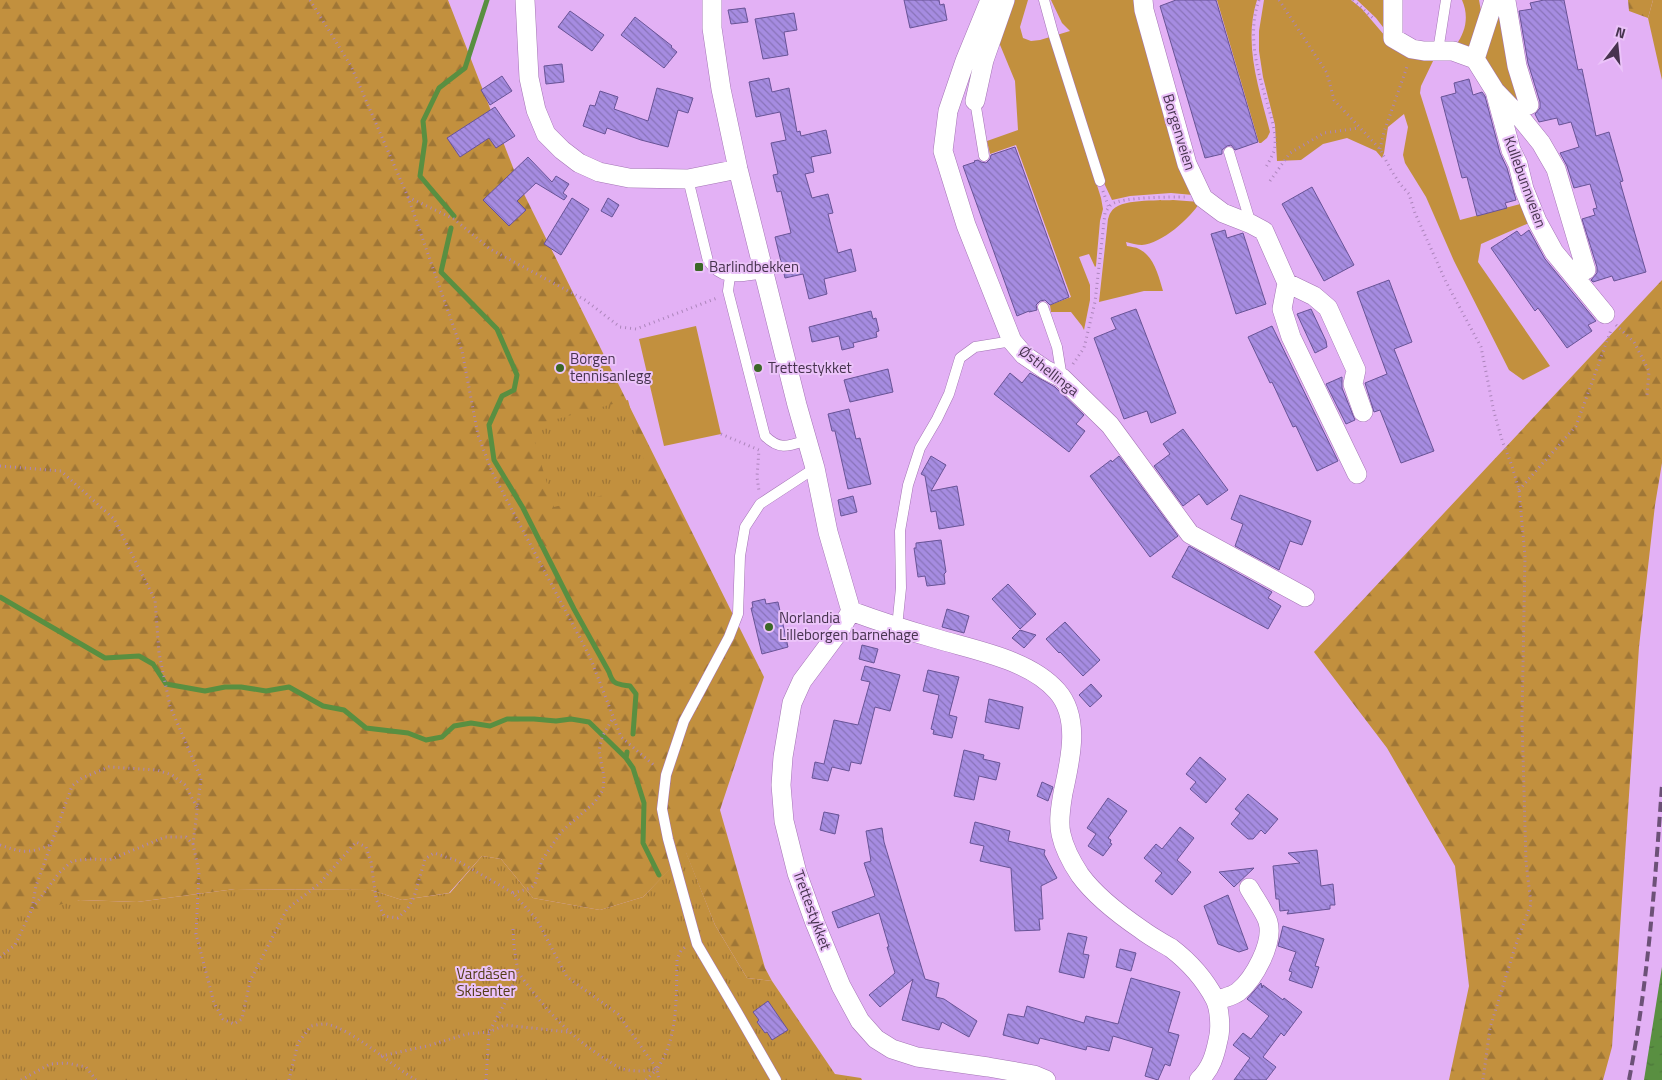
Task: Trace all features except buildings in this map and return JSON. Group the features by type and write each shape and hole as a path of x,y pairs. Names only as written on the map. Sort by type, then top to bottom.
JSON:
{"street":[{"path":"525,0 529,78 536,110 546,134 562,150 599,172 629,178 688,179 738,169"},
{"path":"712,0 712,28 721,89 738,169 815,468 828,532 851,611 1012,662 1040,675 1057,690 1066,702 1071,720 1071,753 1060,809 1060,833 1069,855 1081,876 1100,897 1141,930 1172,949 1197,972 1216,1001 1220,1030 1215,1055 1206,1074 1199,1080"},
{"name":"Østhellinga","path":"990,0 965,61 948,111 943,151 966,225 1012,341 1024,355 1062,378 1110,425 1190,534 1305,597"},
{"path":"975,101 984,60 1005,0"},
{"name":"Borgenveien","path":"1143,0 1144,10 1187,164 1203,198 1223,213 1252,224 1264,231 1287,283"},
{"path":"1393,0 1393,38 1412,49 1453,51 1475,59 1494,0"},
{"path":"1504,0 1506,1 1517,66 1529,105"},
{"name":"Kullebunnveien","path":"1475,59 1495,91 1541,143 1556,170 1586,270"},
{"name":"Kullebunnveien","path":"1495,91 1511,150 1518,164 1524,189 1537,221 1554,252 1605,314"},
{"path":"1537,221 1550,225 1559,223 1568,212"},
{"path":"1357,474 1291,337 1282,309 1287,283 1314,296 1328,308 1356,370 1352,384 1363,412"},
{"name":"Trettestykket","path":"851,611 840,630 802,681 792,703 783,756 781,785 784,821 797,873 826,950 841,986 860,1021 876,1039 892,1049 917,1057 988,1067 1046,1080"},
{"path":"1216,1001 1237,993 1252,977 1268,940 1268,923 1249,888"}],"lane":[{"path":"1044,0 1100,181"},
{"path":"1438,51 1446,0"},
{"path":"975,101 984,156"},
{"path":"1228,152 1252,224"},
{"path":"688,179 708,261 714,270 722,275 735,277 764,273"},
{"path":"730,276 728,291 765,436 772,442 783,446 807,440"},
{"path":"1043,307 1056,347 1062,378"},
{"path":"897,627 901,588 900,531 908,485 920,448 949,394 960,358 975,347 1012,341"},
{"path":"776,1080 697,944 668,839 662,809 666,775 684,721 730,637 738,614 740,556 745,527 760,504 815,468"}],"path":[{"path":"310,0 351,66 408,197 462,350 478,435 492,472 590,657 620,737 666,775"},
{"path":"1259,0 1256,9 1253,44 1258,75 1274,129 1274,151 1265,169"},
{"path":"1279,0 1314,51 1326,73 1334,100 1380,149 1390,170 1408,194 1446,282 1480,347 1494,412 1519,490 1524,556 1522,720 1526,862 1531,904 1515,946 1490,1028 1483,1080"},
{"path":"1354,0 1393,38"},
{"path":"1380,149 1412,49"},
{"path":"1270,181 1290,152 1324,133 1359,128"},
{"path":"408,197 454,219 490,249 585,300 620,327 636,330 698,306 728,291"},
{"path":"1062,378 1084,348 1095,302 1105,213 1108,208 1112,203 1126,200 1172,197 1203,198"},
{"path":"1519,490 1576,426 1614,323 1634,342 1650,371 1647,395"},
{"path":"720,434 758,450 757,476 760,504"},
{"path":"0,466 61,471 114,519 155,600 159,653 170,706 201,778 193,844 199,872 196,934 214,1003 223,1019 234,1024 242,1019 250,982 287,909 319,884 356,842 366,846 371,862 376,899 384,916 398,918 408,908 414,897 425,860 434,852 458,861 514,892 537,920 567,977 618,1014 658,1069 659,1080"},
{"path":"514,892 531,888 535,884 542,860 562,831 595,802 603,790 604,777 599,752 602,738 613,718"},
{"path":"32,909 36,886 72,786 82,778 109,767 157,770 172,775 185,786 198,809"},
{"path":"0,957 15,945 32,909 60,873 72,861 90,859 109,860 165,838 186,837 193,844"},
{"path":"0,845 16,852 37,850 52,844"},
{"path":"513,929 518,972 569,1032 600,1056 622,1069 642,1071 658,1069"},
{"path":"646,1080 658,1069 664,1059 675,1020 678,959 681,951 686,946 697,944"},
{"path":"486,1080 489,1032 506,1001 518,972"},
{"path":"289,1080 298,1043 311,1026 325,1024 342,1029 398,1070 416,1080"},
{"path":"381,1056 427,1046 467,1034 489,1032 506,1025 569,1032"},
{"path":"21,1080 50,1064 66,1063 86,1068 96,1080"}],"green space":[{"path":"0,0 448,0 521,188 764,677 720,810 765,968 772,981 747,978 715,925 686,853 643,897 600,910 533,898 501,859 482,856 449,893 402,900 371,890 235,889 137,902 80,900 0,930"},
{"path":"1012,0 1028,0 1020,27 1023,38 1031,41 1070,31 1062,23 1051,0 1135,0 1179,148 1177,163 1184,173 1193,195 1171,193 1130,196 1112,200 1103,181 1096,182 1103,209 1100,221 1096,266 1089,254 1079,257 1090,285 1090,300 1084,330 1071,312 1051,312 1050,305 1071,297 1016,145 990,154 987,141 1018,130 1015,81 998,40"},
{"path":"1217,0 1257,0 1253,17 1252,50 1257,82 1270,132 1261,143 1259,143"},
{"path":"1264,0 1351,0 1362,9 1391,43 1434,59 1421,86 1420,93 1460,220 1524,203 1529,223 1481,244 1478,262 1550,366 1523,380 1509,370 1454,261 1426,197 1405,163 1403,155 1408,127 1404,114 1388,127 1382,158 1376,151 1347,138 1323,144 1301,160 1277,161 1275,125 1263,77 1259,51 1259,31"},
{"path":"1357,0 1390,0 1386,31 1376,18"},
{"path":"1462,0 1479,0 1481,11 1469,51 1456,45 1464,29 1466,18"},
{"path":"1628,0 1653,0 1648,18 1629,11"},
{"path":"1653,0 1662,0 1662,80 1648,18"},
{"path":"1499,5 1524,105 1504,95 1481,52"},
{"path":"1173,200 1200,202 1183,222 1158,240 1142,245 1126,242 1127,246 1138,248 1149,257 1155,267 1163,291 1144,291 1099,302 1110,213 1122,204 1130,202"},
{"path":"1662,280 1662,463 1655,505 1639,647 1612,1047 1603,1080 1449,1080 1469,986 1455,866 1387,748 1314,652"},
{"path":"696,326 721,434 664,446 639,339"},
{"path":"628,400 650,484 554,507 530,426"},
{"name":"Vardåsen Skisenter","path":"686,852 715,925 747,978 772,981 835,1074 861,1078 862,1080 0,1080 0,921 6,917 80,900 137,902 235,889 371,890 402,900 450,893 482,856 501,859 533,898 600,910 643,897"}],"water":[{"path":"1662,967 1662,1080 1644,1080"}],"waterway":[{"name":"Barlindbekken","path":"454,216 420,176 425,141 423,121 439,88 465,68 487,0"},
{"name":"Barlindbekken","path":"451,228 441,272 497,329 517,375 514,390 502,396 489,425 494,460 523,508 612,679 619,684 630,686 636,694 633,734"},
{"path":"0,597 105,658 139,656 153,664 166,684 205,691 225,687 241,687 266,691 289,687 323,706 344,710 366,728 408,733 426,740 442,737 454,726 471,723 490,726 507,719 556,721 571,719 589,722 626,758"},
{"name":"Barlindbekken","path":"627,752 626,758 633,768 644,803 643,843 659,875"}],"railway":[{"path":"1629,1080 1646,970 1662,785"}],"place":[{"name":"Barlindbekken","path":"699,267"},
{"name":"Borgen tennisanlegg","path":"560,368"},
{"name":"Trettestykket","path":"758,368"},
{"name":"Norlandia Lilleborgen barnehage","path":"769,627"}]}
